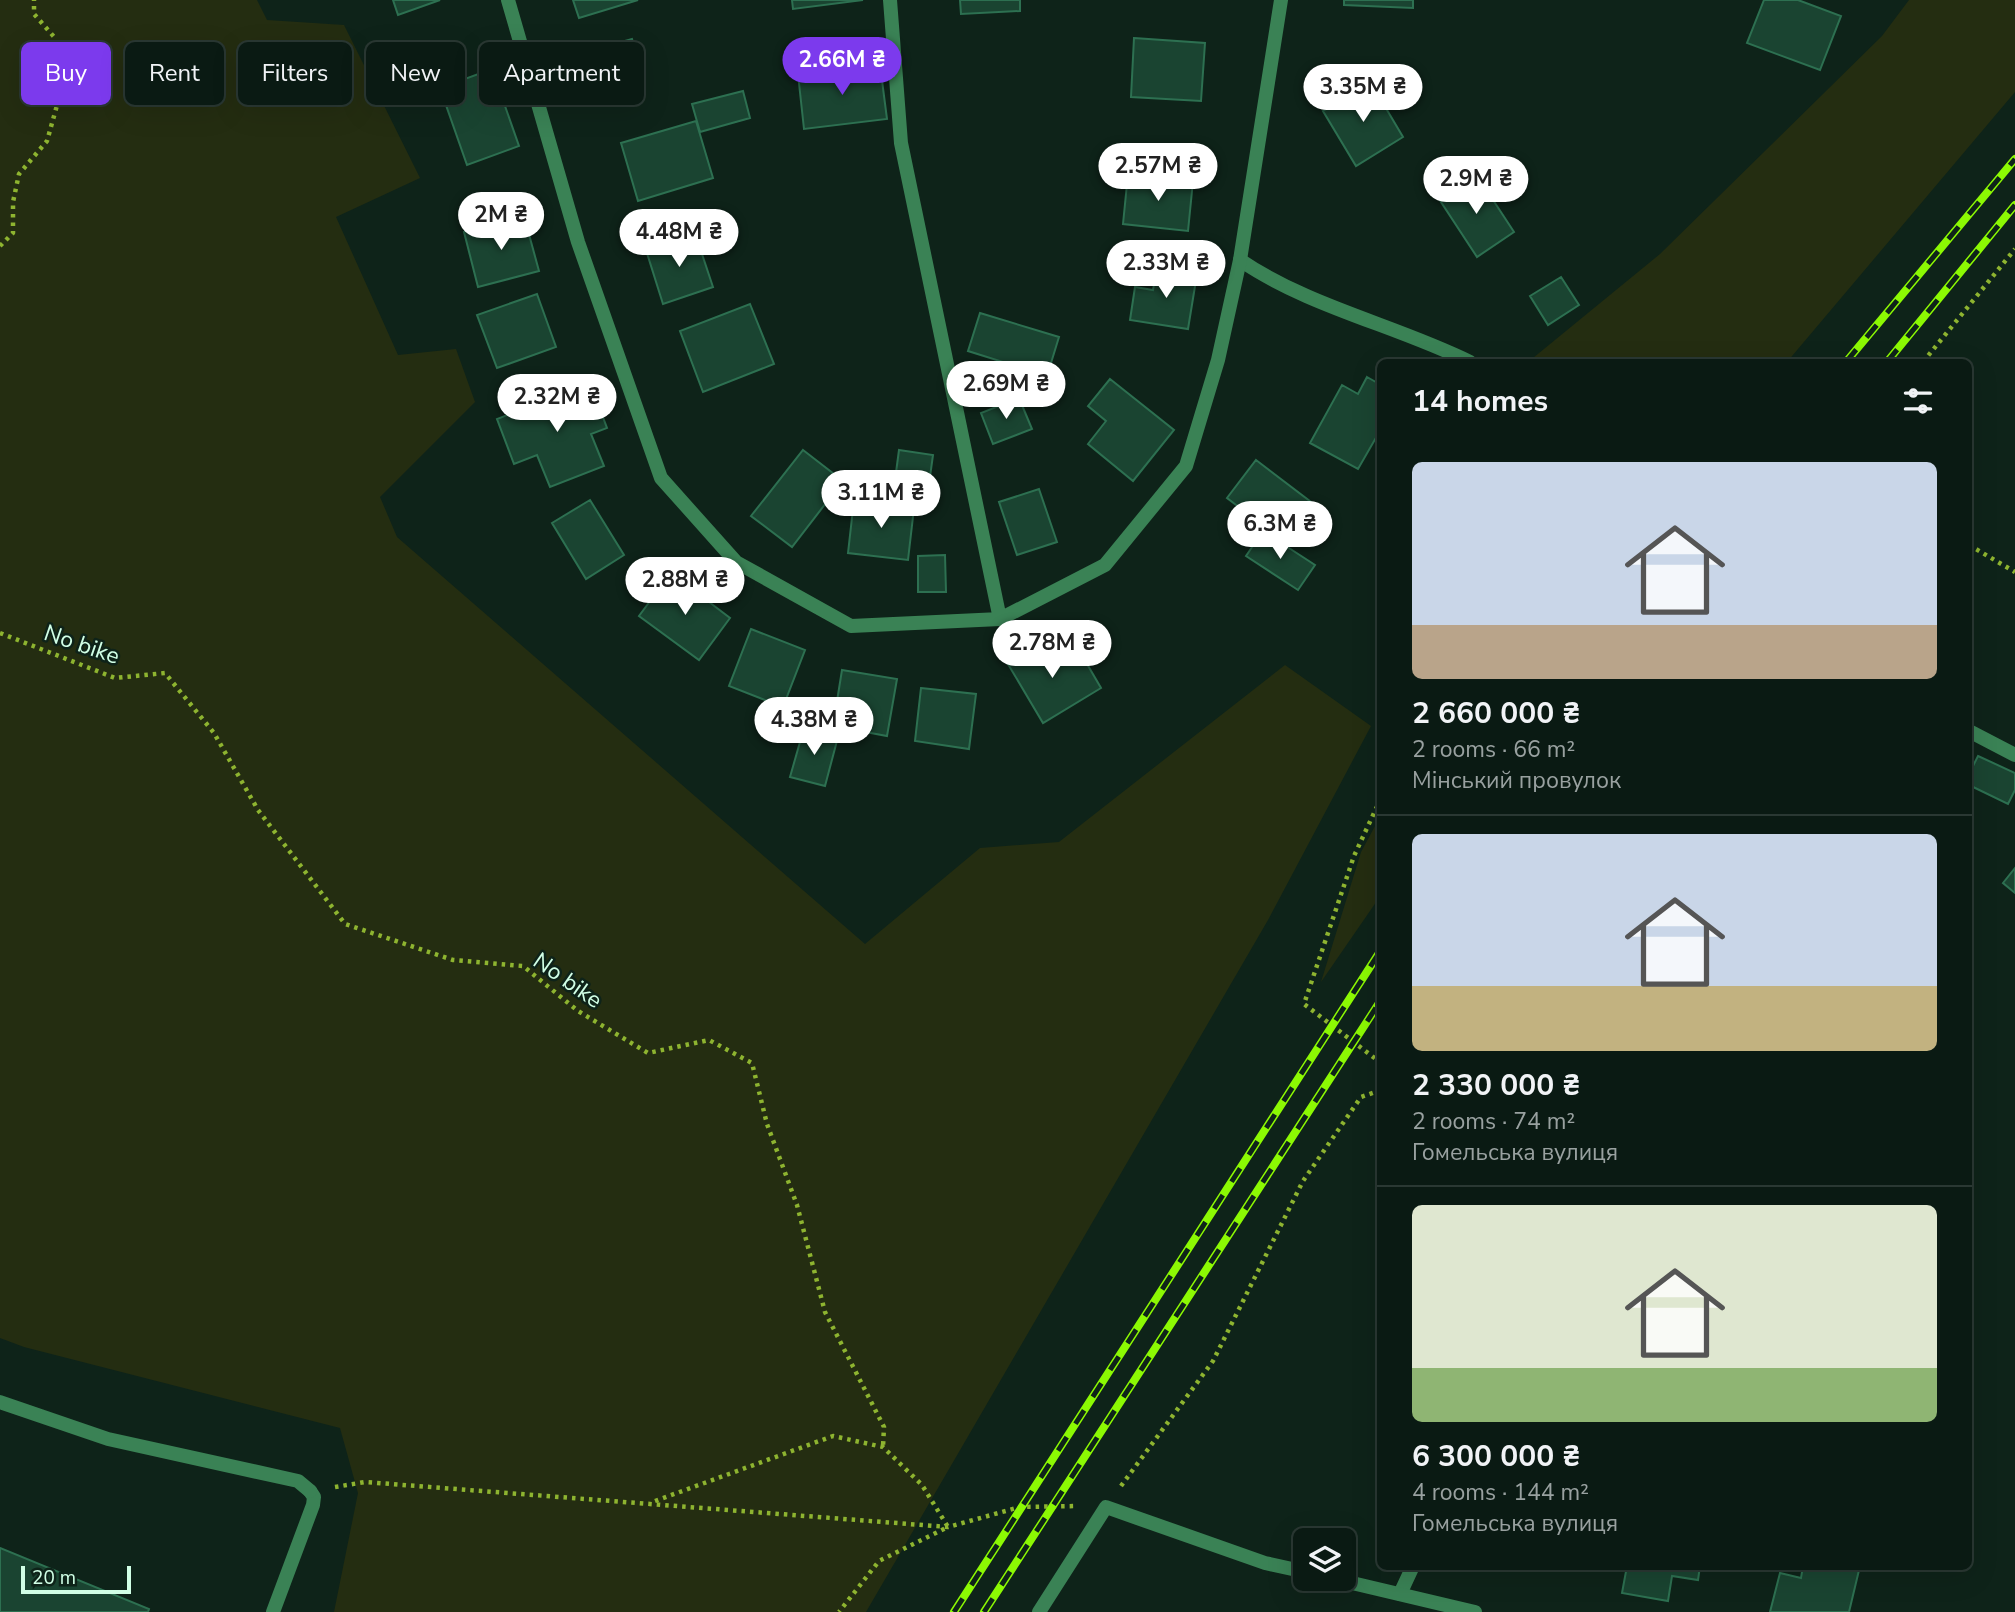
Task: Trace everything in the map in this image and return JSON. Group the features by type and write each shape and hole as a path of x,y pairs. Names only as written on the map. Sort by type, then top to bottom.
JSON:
{"street":[{"path":"508,0 578,242 662,478 736,562 851,626 1000,619 1105,565 1186,466 1218,360 1240,260 1281,0"},
{"path":"890,0 901,143 1000,619"},
{"path":"1240,260 1261,274 1464,359"},
{"path":"1972,734 2015,755"},
{"path":"0,1402 108,1439 299,1481 314,1497 313,1505 273,1612"},
{"path":"1039,1612 1106,1507 1265,1563 1293,1569"},
{"path":"1400,1594 1411,1570"},
{"path":"1356,1584 1475,1612"}],"path":[{"path":"0,246 13,233 13,202 19,174 47,141 63,84 55,38 34,14 34,0"},
{"path":"1925,359 2015,249"},
{"path":"1972,547 2015,572"},
{"name":"No bike","path":"0,633 115,678 165,673 214,733 258,810 345,924 453,960 523,966 578,1011 648,1053 709,1040 752,1063 767,1124 797,1205 825,1312 884,1427 883,1447"},
{"path":"1377,807 1354,856 1304,1004 1377,1060"},
{"path":"839,1612 879,1561 948,1527 1020,1507 1106,1507 1213,1361 1303,1181 1361,1097 1377,1091"},
{"path":"651,1502 833,1436 883,1447 922,1485 948,1527"},
{"path":"310,1491 365,1482 948,1527"}],"green space":[{"path":"0,0 257,0 267,20 344,25 366,69 366,105 384,105 420,178 336,217 398,355 456,349 475,402 380,497 397,537 865,944 980,848 1059,842 1285,665 1371,726 1268,920 866,1612 334,1612 358,1493 340,1428 24,1347 0,1338"},
{"path":"1909,0 2015,0 2015,92 1790,359 1534,359 1660,254 1882,36"},
{"path":"1377,822 1377,901 1321,982 1361,852"}],"building":[{"path":"393,0 440,0 398,15"},
{"path":"573,0 638,0 579,18"},
{"path":"792,0 863,0 793,9"},
{"path":"960,0 1020,0 1020,11 961,14"},
{"path":"1344,0 1413,0 1413,8 1344,5"},
{"path":"1764,0 1798,0 1841,16 1820,70 1747,43"},
{"path":"1134,38 1205,43 1201,101 1131,97"},
{"path":"880,65 887,119 804,129 798,74"},
{"path":"479,74 479,105 505,105 519,146 467,165 446,105 465,105 465,79"},
{"path":"1371,83 1403,137 1356,166 1323,111"},
{"path":"743,91 750,118 700,132 692,104"},
{"path":"696,121 713,178 638,201 621,143"},
{"path":"1128,174 1193,181 1188,231 1123,224"},
{"path":"1476,174 1514,232 1477,257 1439,199"},
{"path":"524,216 539,271 478,287 464,232"},
{"path":"695,233 713,287 663,304 646,250"},
{"path":"1157,268 1197,274 1188,329 1130,320 1135,287 1153,290"},
{"path":"1561,277 1579,305 1548,325 1530,296"},
{"path":"537,294 556,347 497,368 477,315"},
{"path":"750,304 774,364 703,392 680,331"},
{"path":"980,313 1059,337 1047,376 968,351"},
{"path":"1367,377 1377,383 1377,436 1358,469 1310,443 1342,385 1358,394"},
{"path":"1110,379 1174,430 1133,481 1088,444 1106,421 1088,406"},
{"path":"590,383 607,428 591,434 604,466 550,487 537,455 514,464 497,419"},
{"path":"1019,398 1032,429 993,444 981,413"},
{"path":"803,450 843,481 792,547 751,516"},
{"path":"899,450 933,455 929,484 895,480"},
{"path":"1256,460 1315,505 1286,543 1227,498"},
{"path":"1039,489 1057,542 1017,555 999,502"},
{"path":"590,500 624,555 586,579 552,523"},
{"path":"854,500 914,508 908,560 848,553"},
{"path":"1263,531 1315,565 1298,590 1246,556"},
{"path":"945,555 946,592 918,592 918,556"},
{"path":"671,573 730,618 699,660 639,616"},
{"path":"751,629 805,650 783,707 729,686"},
{"path":"1039,639 1056,667 1080,652 1101,688 1043,723 1005,659"},
{"path":"842,670 897,679 887,736 833,726"},
{"path":"921,688 976,694 969,749 915,741"},
{"path":"804,728 838,737 825,786 790,777"},
{"path":"1978,756 2015,773 2015,790 2008,804 1972,786 1972,768"},
{"path":"2015,868 2015,893 2003,883"},
{"path":"0,1548 149,1609 148,1612 0,1612"},
{"path":"1626,1570 1699,1570 1698,1580 1672,1576 1668,1601 1622,1593"},
{"path":"1802,1570 1859,1570 1849,1612 1770,1612 1780,1573 1801,1578"}],"railway":[{"path":"1848,359 2015,159"},
{"path":"1889,359 2015,205"},
{"path":"954,1612 1377,956"},
{"path":"984,1612 1377,1006"}]}
